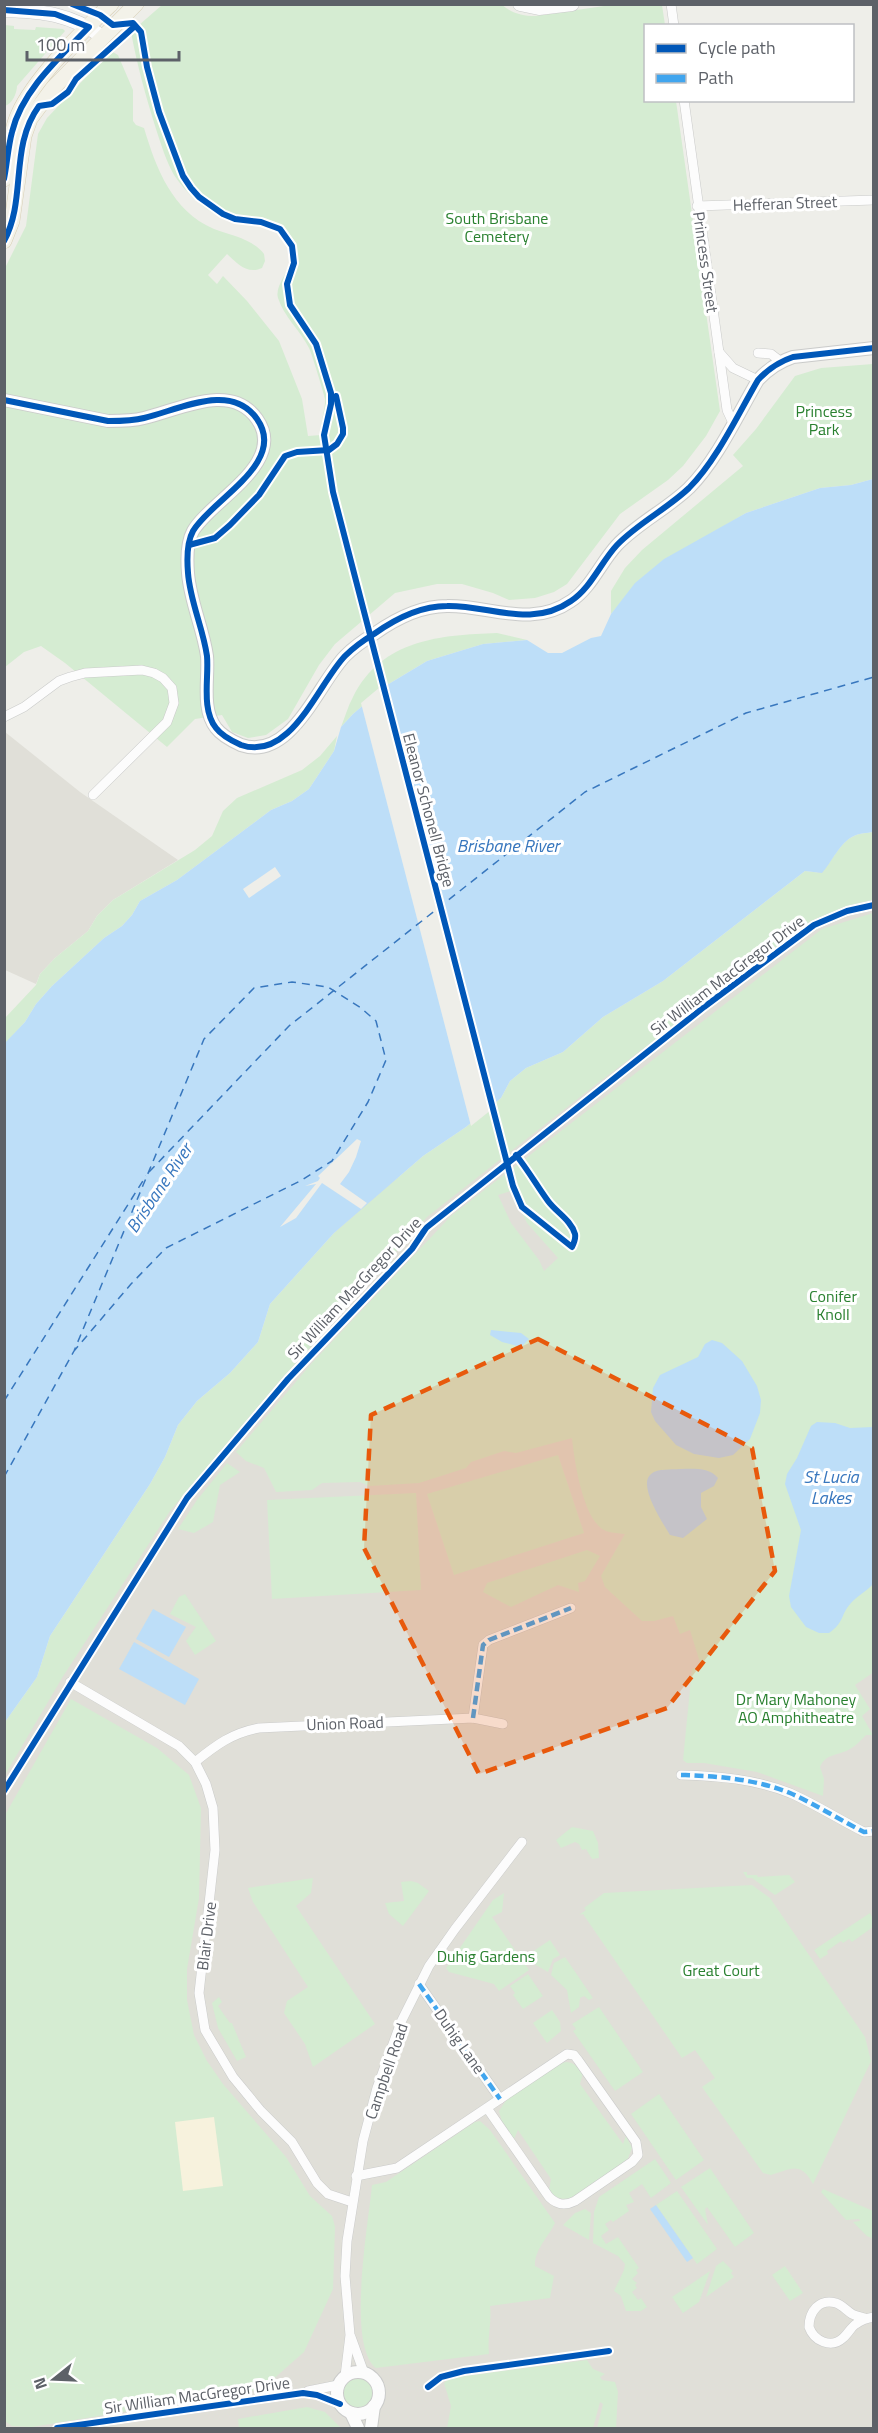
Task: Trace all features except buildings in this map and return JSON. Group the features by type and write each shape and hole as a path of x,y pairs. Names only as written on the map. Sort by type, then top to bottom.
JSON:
{"main road":[{"path":"4,179 12,132 12,116 40,80 111,4"},
{"path":"4,241 12,221 26,126 53,88 136,4"},
{"path":"520,4 539,8 572,4"},
{"path":"4,10 55,14 89,27 103,37"}],"street":[{"path":"671,4 674,24"},
{"name":"Princess Street","path":"684,102 727,410 733,423"},
{"name":"Hefferan Street","path":"698,206 873,200"},
{"path":"4,400 108,421 123,421 142,419 208,400 224,399 247,407 255,416 262,426 263,434 264,446 259,459 246,478 192,532 187,563 188,577 207,656 207,694 212,720 215,727 224,735 234,742 249,747 266,745 285,735 296,725 345,656 375,633 410,614 425,608 446,606 513,616 557,610 572,601 583,591 617,545 689,488 705,469 758,380 780,361 793,357 873,348"},
{"path":"719,352 733,368 758,380"},
{"path":"758,353 771,354 780,361"},
{"path":"4,717 24,707 59,681 70,676 142,670 154,672 172,688 172,710 167,722 93,795"},
{"name":"Sir William MacGregor Drive","path":"4,1791 187,1498 288,1379 412,1249 426,1228 704,1008 814,925 847,911 873,905"},
{"path":"473,1718 483,1645 489,1640 571,1608"},
{"name":"Blair Drive","path":"70,1682 179,1746 195,1762 206,1784 213,1808 215,1850 199,1993 205,2030 233,2077 261,2111 292,2142 318,2183 328,2194 352,2202"},
{"name":"Union Road","path":"195,1762 221,1741 238,1732 259,1728 473,1718 503,1724"},
{"path":"681,1775 742,1779 791,1794 864,1832 873,1831"},
{"name":"Campbell Road","path":"342,2380 350,2335 345,2276 352,2202 377,2088 401,2022 419,1984 455,1929 522,1842"},
{"name":"Duhig Lane","path":"419,1984 500,2099"},
{"path":"356,2176 397,2168 561,2056 574,2055 636,2142 637,2156 574,2202 559,2204 549,2197 487,2108"},
{"path":"827,2302 838,2303 852,2314 869,2318 854,2324 844,2338 830,2344 818,2340 809,2327 811,2313 820,2304 827,2302"},
{"name":"Campbell Road","path":"350,2335 364,2373"},
{"path":"358,2428 351,2413 340,2404 337,2391 342,2380 351,2373 364,2373 375,2381 378,2387 371,2428"},
{"name":"Sir William MacGregor Drive","path":"57,2428 303,2393 342,2380"},
{"name":"Sir William MacGregor Drive","path":"303,2393 317,2395 340,2404"},
{"path":"351,2413 364,2413 374,2406"}],"highlighted area":[{"path":"538,1339 752,1448 775,1571 667,1708 479,1774 364,1548 371,1415"}],"shaded area":[{"path":"5,732 80,792 178,860 113,900 97,916 88,931 55,958 40,974 36,984 5,970"},
{"path":"873,832 873,2428 5,2428 5,1722 334,1233 384,1188"}],"green space":[{"name":"South Brisbane Cemetery","path":"501,4 517,13 535,16 611,5 662,5 665,24 644,24 644,102 676,102 720,411 706,436 683,466 668,480 620,514 567,584 554,592 535,598 509,600 462,584 437,584 395,593 335,644 319,665 288,719 266,735 248,738 232,732 222,715 195,719 167,747 41,646 24,652 5,667 5,268 26,226 38,134 47,118 111,51 118,55 133,90 133,121 144,128 160,173 177,200 199,221 248,241 264,254 265,261 262,268 252,270 243,267 227,254 208,275 217,284 223,276 247,301 279,341 302,399 308,436 321,435 325,399 315,365 309,348 278,298 280,285 289,264 289,247 284,238 272,229 229,220 207,209 179,182 164,152 142,81 131,32 162,5"},
{"path":"5,25 14,26 14,29 35,30 36,27 65,31 17,86 14,98 5,106"},
{"name":"Princess Park","path":"873,364 873,479 851,485 820,488 746,513 714,532 622,601 611,614 611,591 625,568 642,550 743,466 733,455 756,429 795,376 821,368"},
{"path":"497,633 527,640 483,644 427,661 387,685 341,727 351,700 365,678 380,663 397,652 434,639"},
{"path":"337,736 334,751 309,789 292,801 271,810 177,880 140,901 122,926 104,938 52,986 5,1044 5,1018 36,985 40,974 55,958 88,931 97,916 113,900 195,850 212,836 223,811 237,798 302,770 320,756"},
{"path":"873,832 873,900 846,907 814,920 599,1082 427,1217 271,1391 170,1511 62,1678 5,1775 5,1722 37,1677 50,1636 150,1484 165,1457 178,1425 197,1401 230,1373 258,1342 270,1304 334,1233 423,1156 466,1127 501,1098 510,1081 526,1068 563,1052 603,1017 663,981 805,871 822,873 840,847 849,839 858,834"},
{"path":"873,913 874,1672 855,1685 870,1709 862,1716 873,1735 866,1735 852,1748 829,1757 823,1762 820,1767 824,1779 823,1796 757,1772 704,1763 687,1763 683,1760 692,1669 701,1666 690,1630 680,1634 673,1616 654,1621 642,1621 605,1587 601,1576 625,1534 606,1531 591,1516 581,1489 572,1438 516,1453 504,1451 471,1462 466,1468 419,1483 369,1486 360,1482 322,1483 312,1490 276,1492 264,1468 246,1461 236,1452 312,1363 451,1216 822,929","holes":["511,1191 527,1223 558,1258 544,1271 539,1260 511,1223 498,1195"]},
{"path":"558,1455 584,1533 454,1575 427,1494"},
{"path":"227,1463 240,1472 220,1485 213,1522 194,1533 178,1529 197,1500"},
{"path":"416,1493 421,1590 272,1599 267,1500"},
{"path":"587,1550 600,1556 585,1581 578,1583 579,1592 558,1585 511,1607 483,1592 487,1583"},
{"path":"185,1594 216,1641 195,1655 186,1641 196,1627 170,1614 179,1597"},
{"path":"71,1699 157,1748 189,1775 201,1808 199,1898 187,1969 187,2000 194,2035 207,2061 223,2084 286,2157 310,2196 332,2216 335,2227 333,2289 304,2352 262,2389 32,2427 12,2426 5,2421 5,1815"},
{"path":"572,1827 593,1831 598,1843 599,1858 592,1859 586,1849 582,1850 575,1842 561,1848 556,1840"},
{"path":"743,1872 758,1877 789,1875 795,1882 775,1895 752,1878 747,1878"},
{"path":"313,1878 311,1893 296,1906 375,2024 313,2067 305,2044 284,2013 287,2001 308,1987 253,1902 248,1888"},
{"path":"411,1881 429,1891 403,1926 389,1914 385,1903 404,1901 401,1882"},
{"name":"Great Court","path":"752,1885 770,1898 865,2037 871,2061 813,2184 799,2169 789,2169 771,2175 763,2173 702,2087 715,2078 695,2050 682,2058 583,1914 579,1915 586,1910 584,1908 604,1893"},
{"name":"Duhig Gardens","path":"504,1893 502,1912 492,1917 529,1970 499,1991 494,1984 449,1972 446,1968 493,1900"},
{"path":"870,1913 873,1927 852,1942 849,1939 843,1943 841,1941 820,1959 814,1950"},
{"path":"550,1940 560,1955 553,1959 548,1972 536,1965 529,1954"},
{"path":"565,1957 593,1998 589,2000 584,1996 580,1998 579,2007 571,2013 567,1990 551,1975 554,1963"},
{"path":"528,1974 543,1996 523,2009 513,1995 515,1993 510,1986"},
{"path":"219,1997 222,2002 218,2006 232,2023 246,2057 237,2061 218,2028 212,2003"},
{"path":"599,2007 643,2072 615,2091 573,2031 576,2029 572,2024"},
{"path":"552,2010 560,2022 561,2031 547,2043 533,2023"},
{"path":"561,2063 572,2063 583,2073 580,2084 623,2144 626,2136 632,2148 627,2161 572,2198 565,2199 556,2197 549,2190 551,2179 518,2130 514,2139 502,2122 499,2111 507,2099"},
{"path":"659,2094 704,2160 676,2180 631,2114"},
{"path":"480,2121 490,2130 555,2223 535,2260 535,2266 554,2276 550,2298 490,2306 489,2354 376,2368 367,2355 362,2335 361,2309 364,2252 372,2185 386,2182 475,2122"},
{"path":"655,2159 671,2183 651,2198 642,2184 629,2193 634,2202 626,2205 629,2211 613,2222 611,2220 605,2224 609,2230 601,2236 606,2244 618,2237 639,2268 636,2270 638,2273 632,2279 637,2283 635,2285 637,2288 632,2292 638,2300 641,2298 647,2307 641,2311 626,2311 621,2296 614,2291 625,2264 618,2256 593,2243 594,2212 599,2197"},
{"path":"710,2168 754,2233 735,2247 707,2207 705,2209 708,2225 681,2187"},
{"path":"823,2189 873,2211 873,2239 853,2222 860,2221 859,2219 846,2220 821,2192"},
{"path":"677,2191 717,2249 697,2264 656,2205"},
{"path":"585,2209 591,2213 589,2240 563,2225 575,2213"},
{"path":"723,2261 733,2271 731,2273 734,2277 706,2297 716,2266"},
{"path":"785,2266 803,2293 790,2301 772,2275"},
{"path":"710,2271 699,2302 683,2313 672,2297"},
{"path":"587,2360 593,2369 605,2374 600,2377 602,2380 615,2382 618,2392 616,2428 597,2428 603,2404 600,2402 593,2428 447,2428 451,2406 444,2383 450,2378"},
{"path":"358,2378 369,2382 373,2393 369,2404 358,2408 347,2404 343,2393 347,2382"},
{"path":"307,2407 325,2412 341,2428 239,2428 238,2419"}],"sand":[{"path":"214,2117 223,2186 183,2191 175,2122"}],"water":[{"name":"Brisbane River","path":"873,479 873,832 858,834 849,839 840,847 822,873 805,871 663,981 603,1017 563,1052 526,1068 510,1081 501,1098 466,1127 423,1156 334,1233 270,1304 258,1342 230,1373 197,1401 178,1425 165,1457 150,1484 50,1636 37,1677 5,1722 4,1044 25,1022 36,1004 52,986 104,938 122,926 140,901 177,880 271,810 292,801 309,789 334,751 341,727 387,685 427,661 483,644 527,640 548,653 562,653 591,638 601,636 611,614 635,583 664,559 746,513 820,488 851,485"},
{"path":"491,1330 521,1333 529,1339 521,1347 502,1342 490,1335"},
{"path":"712,1340 722,1343 742,1361 757,1386 761,1400 760,1413 750,1439 733,1455 719,1458 694,1454 676,1445 655,1421 651,1412 653,1388 660,1375 698,1357 705,1344"},
{"name":"St Lucia Lakes","path":"817,1422 835,1423 850,1428 873,1427 873,1584 851,1603 838,1625 829,1633 819,1633 806,1627 791,1607 789,1596 801,1530 785,1484 787,1474 811,1426"},
{"path":"661,1470 705,1470 718,1478 714,1486 701,1493 701,1507 707,1519 683,1538 670,1535 649,1495 648,1479 651,1474"},
{"path":"153,1609 186,1627 169,1657 136,1639"},
{"path":"134,1642 199,1679 185,1705 119,1669"},
{"path":"656,2205 693,2258 687,2262 650,2209"}],"pier":[{"path":"386,682 496,1106 471,1126 361,703"},
{"path":"275,867 281,876 249,898 243,889"},
{"path":"357,1139 361,1141 356,1157 340,1184 367,1203 361,1209 322,1183 296,1218 280,1227 316,1184 305,1186 318,1181 320,1178 318,1176"}],"ferry route":[{"path":"149,1172 289,1026 585,792 746,713 874,677"},
{"path":"4,1477 74,1351 204,1039 254,988 292,982 328,987 361,1008 376,1021 386,1060 368,1102 332,1161 302,1180 166,1248 131,1284 74,1351"},
{"path":"4,1401 146,1176"}],"marked path":[{"path":"473,1718 483,1645 489,1640 571,1608"},
{"path":"681,1775 736,1779 777,1788 799,1797 864,1832 874,1831"},
{"path":"419,1984 500,2099"}],"cycle path":[{"name":"Eleanor Schonell Bridge","path":"72,4 100,15 113,25 133,23 141,32 147,67 159,112 183,176 199,197 223,214 235,219 261,222 280,229 292,246 294,263 287,284 290,305 316,344 331,393 331,404 324,435 333,492 513,1186 522,1207 572,1247 575,1238 573,1229 548,1201 516,1155"},
{"path":"4,10 55,14 89,27 43,75 24,102 12,132 4,179"},
{"path":"4,241 15,208 24,138 39,106 52,104 68,92 76,79 135,26"},
{"path":"4,400 108,421 140,419 204,401 219,400 233,402 246,408 257,419 264,435 263,451 255,466 243,480 202,519 193,531 188,563 191,594 207,656 207,703 211,720 218,731 231,740 241,745 259,747 275,742 289,732 348,653 382,628 399,619 427,608 447,606 525,615 556,609 571,601 590,582 617,545 680,496 699,477 718,450 758,380 766,372 793,357 874,348"},
{"path":"189,545 215,538 230,525 259,495 285,456 297,452 329,450 337,444 343,434 343,428 336,396"},
{"path":"4,1791 187,1498 288,1379 412,1249 426,1228 704,1007 814,925 847,911 874,905"},
{"path":"428,2387 441,2377 464,2371 609,2351"},
{"path":"57,2428 303,2393 317,2395 340,2404"}],"park label":[{"name":"Conifer Knoll","path":"833,1305"},
{"name":"Dr Mary Mahoney AO Amphitheatre","path":"796,1708"}]}
